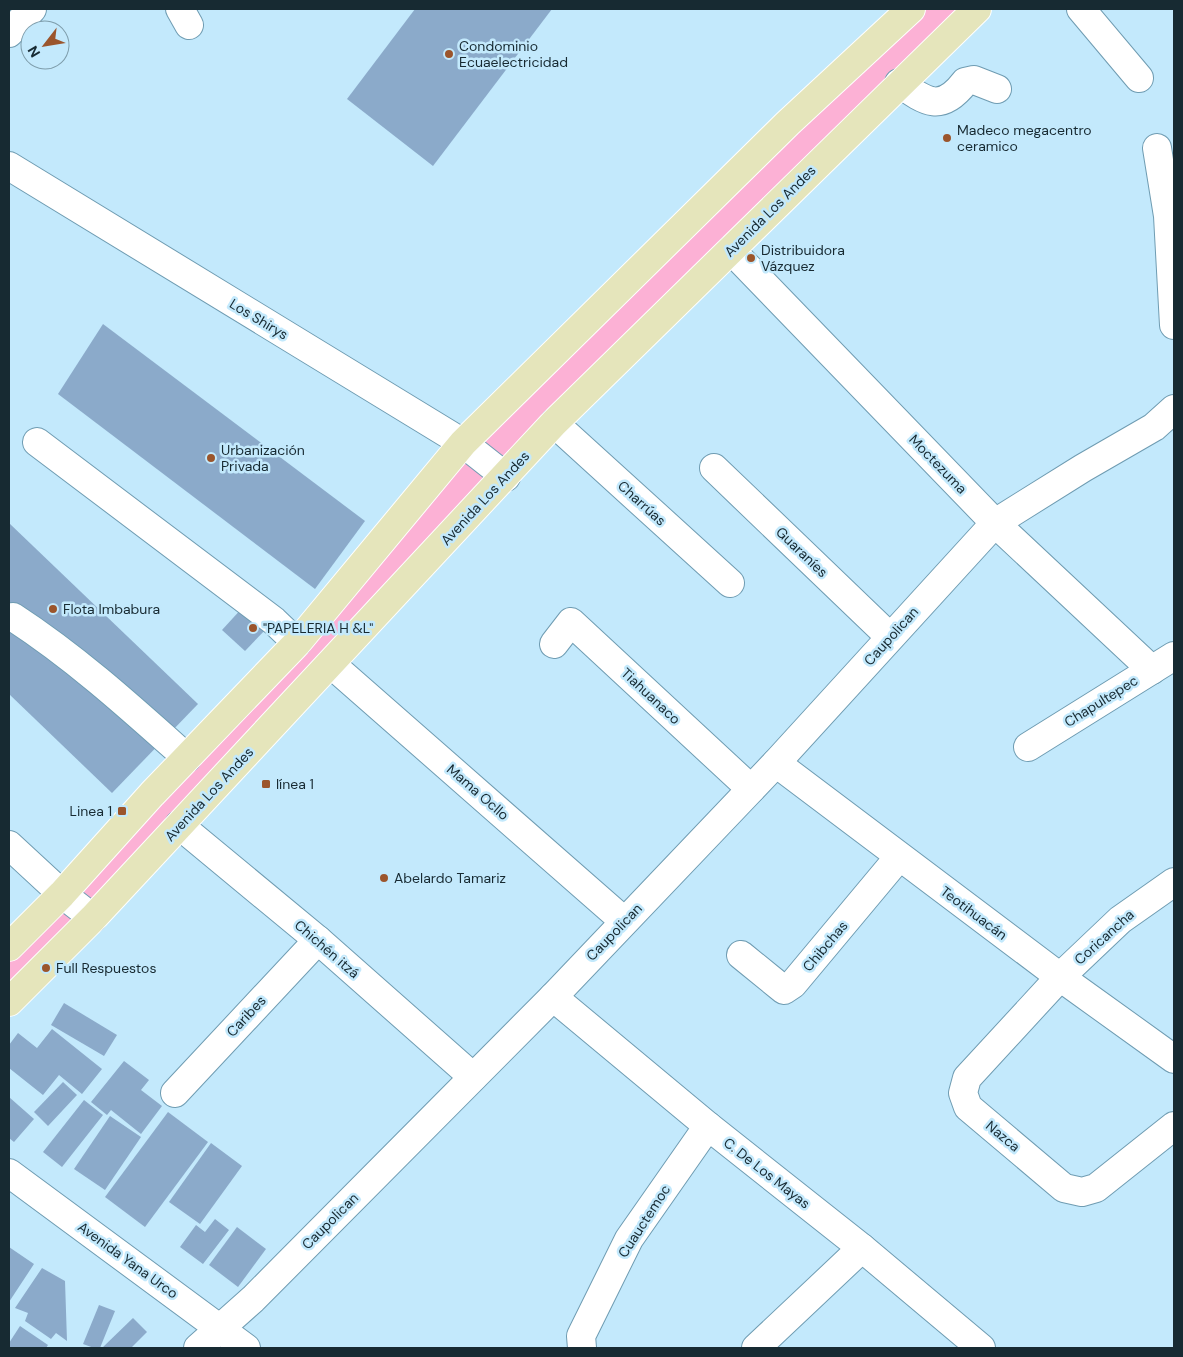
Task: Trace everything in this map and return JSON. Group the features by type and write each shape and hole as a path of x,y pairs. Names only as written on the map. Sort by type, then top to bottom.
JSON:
{"main road":[{"name":"Avenida Los Andes","path":"9,1002 93,918 506,477 554,423 899,83 977,9"},
{"path":"9,947 62,894 187,758 297,643 463,443 905,10"}],"street":[{"path":"9,33 32,9"},
{"path":"1081,9 1139,78"},
{"path":"899,83 926,101 944,100 955,94 965,82 974,80 997,89"},
{"path":"1156,148 1168,216 1174,325"},
{"name":"Los Shirys","path":"9,166 463,443 506,477"},
{"name":"Moctezuma","path":"730,250 995,523 1163,663"},
{"name":"Caupolican","path":"198,1348 253,1299 553,996 751,789 995,523 1083,468 1154,427 1174,408"},
{"name":"Charrúas","path":"554,423 730,583"},
{"path":"37,442 274,621 297,643"},
{"name":"Guaraníes","path":"714,468 890,637"},
{"path":"13,617 52,642 108,687 187,758"},
{"name":"Tiahuanaco","path":"554,644 571,622 751,789"},
{"name":"Chapultepec","path":"1028,747 1163,663"},
{"name":"Mama Ocllo","path":"331,664 624,922"},
{"name":"Teotihuacán","path":"776,762 899,857 1174,1059"},
{"name":"Chichén itzá","path":"179,826 318,940 473,1076"},
{"path":"9,844 62,894 93,918"},
{"name":"Chibchas","path":"741,955 784,990 793,984 899,857"},
{"name":"Coricancha","path":"1060,977 1120,920 1174,882"},
{"name":"Caribes","path":"175,1093 318,940"},
{"name":"Nazca","path":"1060,977 967,1078 963,1093 968,1107 1064,1188 1082,1192 1096,1188 1174,1126"},
{"name":"C. De Los Mayas","path":"553,996 708,1126 862,1248 981,1348"},
{"name":"Cuauctemoc","path":"582,1348 581,1336 629,1239 708,1126"},
{"name":"Avenida Yana Urco","path":"9,1173 246,1348"},
{"path":"756,1348 862,1248"}],"shaded area":[{"path":"911,9 986,9 731,250 9,1002 9,947 463,443"}],"building":[{"name":"Condominio Ecuaelectricidad","path":"415,9 552,9 433,166 347,99"},
{"name":"Urbanización Privada","path":"103,324 365,521 315,589 58,394"},
{"name":"Flota Imbabura","path":"9,523 198,704 112,793 9,694"},
{"path":"244,606 267,628 245,651 222,630"},
{"path":"64,1003 117,1035 104,1056 51,1025"},
{"path":"52,1029 102,1069 82,1094 59,1075 43,1095 9,1068 9,1045 18,1033 37,1048"},
{"path":"124,1061 149,1080 141,1090 162,1106 141,1134 111,1110 107,1115 91,1102"},
{"path":"63,1082 77,1095 48,1126 34,1112"},
{"path":"9,1097 34,1119 14,1142 9,1138"},
{"path":"84,1100 103,1115 62,1167 43,1152"},
{"path":"168,1112 208,1142 145,1227 105,1197"},
{"path":"110,1116 141,1137 105,1190 74,1169"},
{"path":"211,1143 242,1166 200,1224 169,1202"},
{"path":"215,1219 229,1230 203,1264 180,1247 196,1225 205,1232"},
{"path":"237,1227 266,1249 238,1287 209,1265"},
{"path":"9,1247 34,1264 9,1302"},
{"path":"42,1268 65,1281 67,1341 56,1333 51,1339 25,1321 28,1313 15,1308"},
{"path":"99,1305 115,1311 100,1348 94,1348 83,1344"},
{"path":"133,1318 147,1332 131,1348 102,1348"},
{"path":"20,1326 48,1345 46,1348 9,1348 9,1343"}],"place":[{"name":"Condominio Ecuaelectricidad","path":"449,54"},
{"name":"Madeco megacentro ceramico","path":"947,138"},
{"name":"Distribuidora Vázquez","path":"751,258"},
{"name":"Urbanización Privada","path":"211,458"},
{"name":"Flota Imbabura","path":"53,609"},
{"name":"\"PAPELERIA H &L\"","path":"253,628"},
{"name":"línea 1","path":"266,784"},
{"name":"Linea 1","path":"122,811"},
{"name":"Abelardo Tamariz","path":"384,878"},
{"name":"Full Respuestos","path":"46,968"}]}
